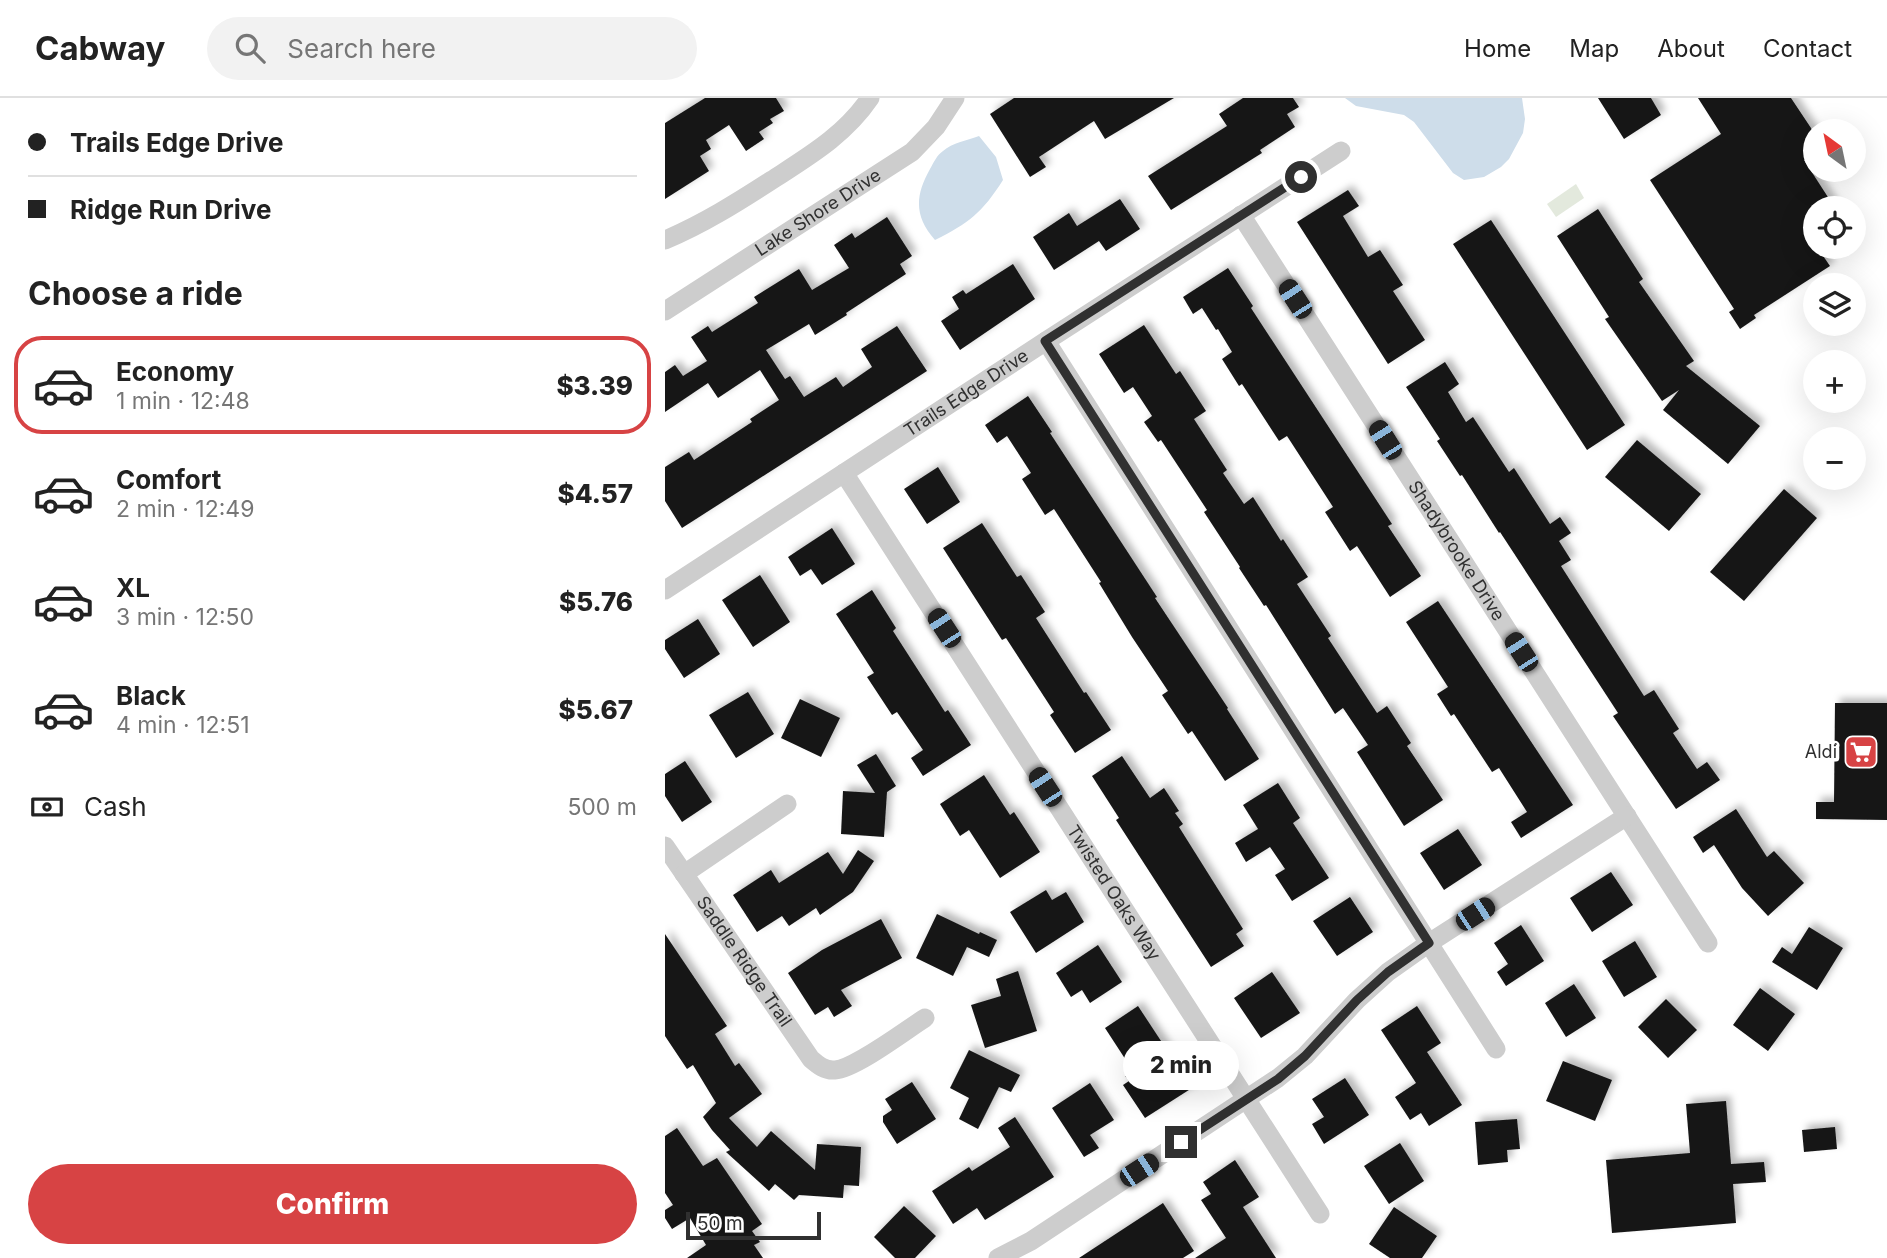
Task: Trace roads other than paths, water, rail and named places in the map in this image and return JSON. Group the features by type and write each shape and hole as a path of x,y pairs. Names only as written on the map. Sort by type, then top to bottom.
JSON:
{"street":[{"path":"665,240 723,211 821,148 848,127 870,98"},
{"name":"Lake Shore Drive","path":"665,311 912,152 936,127 955,98"},
{"name":"Trails Edge Drive","path":"665,590 1045,341 1341,152"},
{"name":"Shadybrooke Drive","path":"1241,215 1708,943"},
{"path":"1045,341 1496,1049"},
{"name":"Twisted Oaks Way","path":"844,473 1320,1214"},
{"path":"684,874 786,804"},
{"path":"998,1258 1031,1241 1278,1079 1305,1056 1378,981 1429,943 1627,816"},
{"name":"Saddle Ridge Trail","path":"665,846 811,1059 819,1066 838,1070 853,1064 925,1018"}],"water":[{"path":"1345,98 1522,98 1525,119 1523,133 1509,159 1501,167 1484,177 1464,180 1453,173 1414,122 1404,115 1356,106"},
{"path":"979,136 996,157 1003,180 974,216 935,240 920,214 921,188 934,161 941,153 955,144"}],"place":[{"name":"Aldi","path":"1861,752"}]}
